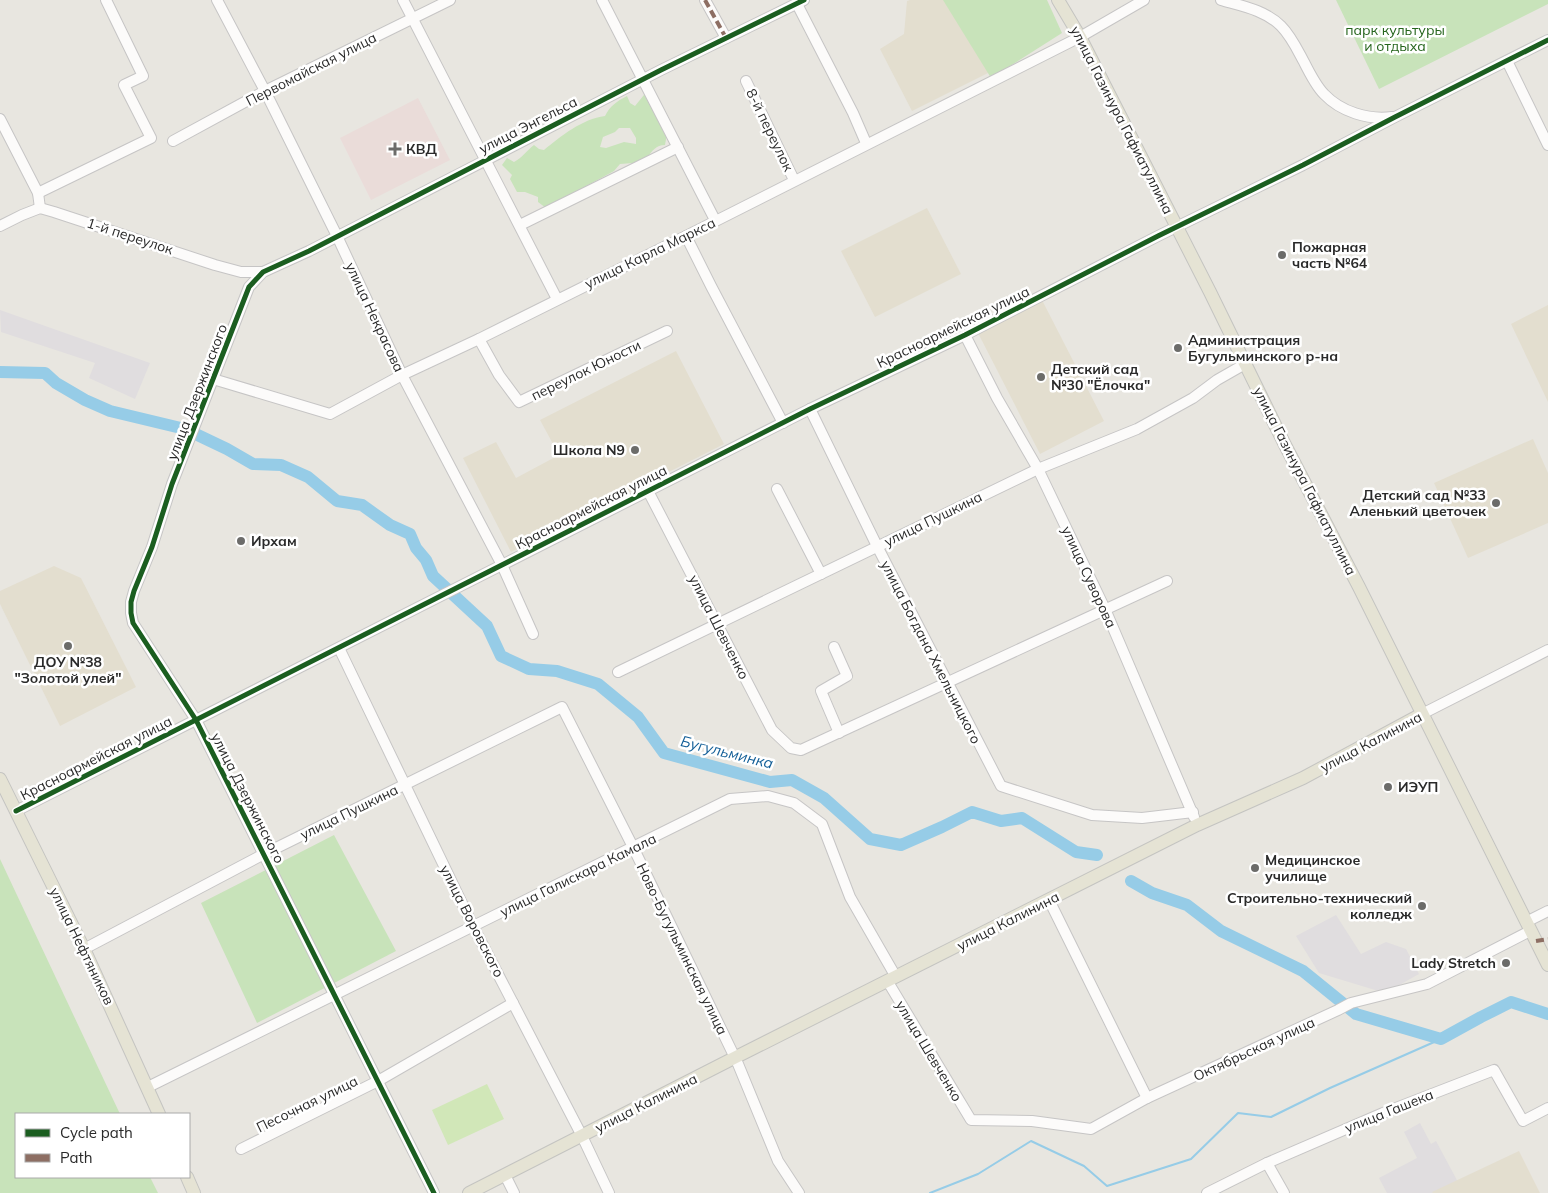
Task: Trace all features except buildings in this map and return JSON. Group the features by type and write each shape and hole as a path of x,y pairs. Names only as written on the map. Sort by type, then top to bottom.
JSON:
{"main road":[{"name":"улица Газинура Гафиатуллина","path":"1058,0 1080,37 1548,965"},
{"name":"улица Калинина","path":"469,1193 1197,825 1303,778 1422,714"},
{"name":"улица Нефтяников","path":"0,779 84,949 160,1113"},
{"path":"187,1178 194,1193"}],"street":[{"path":"38,193 151,138 124,85 143,76 106,0"},
{"name":"улица Некрасова","path":"217,0 265,90 337,236 402,375 502,565 533,634"},
{"path":"403,0 557,299"},
{"name":"Первомайская улица","path":"173,141 265,90 450,0"},
{"path":"602,0 716,220"},
{"path":"704,0 726,38"},
{"name":"улица Карла Маркса","path":"213,379 330,414 402,375 479,339 686,236 866,143 1080,37 1144,0"},
{"path":"1221,0 1256,10 1269,16 1289,35 1324,94 1342,108 1375,118 1395,117 1548,40"},
{"path":"800,2 866,143"},
{"name":"улица Энгельса","path":"263,272 800,2"},
{"path":"1507,61 1548,145"},
{"name":"8-й переулок","path":"746,81 794,180"},
{"name":"Красноармейская улица","path":"16,811 810,409 965,335 1395,117"},
{"path":"0,119 38,193 40,208 0,226"},
{"path":"520,225 678,147"},
{"name":"1-й переулок","path":"40,208 215,265 241,272 263,272"},
{"path":"686,236 710,286 783,423"},
{"name":"улица Дзержинского","path":"263,272 250,287 172,484 152,546 134,591 131,602 134,623 196,720 434,1193"},
{"name":"переулок Юности","path":"479,339 500,375 519,402 667,331"},
{"name":"улица Суворова","path":"965,335 996,398 1038,469 1105,609 1197,825"},
{"name":"улица Пушкина","path":"618,672 1038,469 1137,428 1193,398 1217,380 1246,364"},
{"name":"улица Богдана Хмельницкого","path":"810,409 877,546 1001,786 1092,815 1142,818 1193,812"},
{"path":"776,489 821,574"},
{"name":"улица Шевченко","path":"648,491 772,730 791,748 802,750 839,733"},
{"path":"834,647 846,676 821,691 839,733 1167,581"},
{"name":"улица Воровского","path":"339,648 473,926 582,1136 609,1193"},
{"name":"улица Калинина","path":"1422,714 1548,650"},
{"name":"улица Пушкина","path":"84,949 264,854 562,707"},
{"name":"Ново-Бугульминская улица","path":"562,707 634,847 734,1058 778,1162 799,1193"},
{"name":"улица Галискара Камала","path":"148,1087 730,800 768,796 794,803 822,824"},
{"name":"улица Шевченко","path":"822,824 850,897 892,979 971,1120"},
{"path":"1049,900 1147,1098"},
{"name":"Октябрьская улица","path":"971,1120 1032,1121 1091,1129 1147,1098 1352,1002 1427,984 1528,926 1548,910"},
{"name":"Песочная улица","path":"241,1149 378,1081 513,1003"},
{"name":"улица Гашека","path":"1207,1193 1267,1163 1383,1113 1494,1070 1523,1121 1548,1108"},
{"path":"1267,1163 1284,1193"},
{"path":"505,1175 514,1193"}],"shaded area":[{"path":"955,0 992,71 912,111 880,49 904,34 907,1"},
{"name":"КВД","path":"418,98 450,160 371,200 340,138"},
{"path":"927,208 961,274 875,317 841,251"},
{"name":"Детский сад №30 \"Ёлочка\"","path":"1042,300 1104,421 1040,454 978,333"},
{"path":"1548,305 1548,402 1511,324"},
{"path":"0,310 150,363 135,399 89,378 95,363 1,332"},
{"name":"Школа N9","path":"676,351 724,444 511,552 463,458 496,442 516,478 559,455 540,420"},
{"name":"Детский сад №33 Аленький цветочек","path":"1533,439 1548,473 1548,523 1468,558 1434,483"},
{"name":"ДОУ №38 \"Золотой улей\"","path":"54,566 81,578 136,687 60,726 0,604 0,591"},
{"path":"1336,915 1361,954 1386,942 1406,949 1419,974 1385,993 1319,973 1296,936"},
{"path":"1420,1123 1431,1144 1436,1141 1459,1184 1442,1193 1387,1193 1379,1178 1417,1158 1404,1132"},
{"path":"1519,1151 1540,1193 1432,1192"}],"green space":[{"path":"943,0 1047,0 1062,33 991,78"},
{"name":"парк культуры и отдыха","path":"1336,0 1548,0 1548,4 1379,89"},
{"path":"648,90 657,95 658,121 668,128 665,145 657,147 647,158 633,163 620,164 614,171 546,208 538,202 538,197 525,192 517,192 510,179 512,175 502,165 507,158 514,162 534,145 544,150 580,124 605,116 614,104 627,96 630,103 635,106","holes":["619,128 630,128 636,138 636,144 624,142 606,148 600,147 603,137 615,132"]},
{"path":"334,835 396,951 257,1023 201,903"},
{"path":"0,859 120,1113 15,1113 15,1178 150,1178 158,1193 0,1193"},
{"path":"487,1084 504,1119 448,1145 432,1110"}],"waterway":[{"name":"Бугульминка","path":"0,372 45,373 56,383 85,400 110,411 185,429 253,464 281,465 308,477 337,501 362,505 390,525 410,534 416,548 426,560 433,576 487,626 501,656 529,669 557,671 598,684 638,717 664,753 770,782 792,780 824,798 870,839 901,845 972,812 1001,821 1022,818 1076,852 1097,855"},
{"name":"Бугульминка","path":"1131,881 1152,893 1187,905 1221,931 1303,971 1356,1014 1441,1039 1511,1002 1548,1014"},
{"path":"930,1193 978,1174 1031,1141 1084,1166 1107,1186 1191,1159 1238,1113 1271,1117 1330,1088 1441,1039"}],"marked path":[{"path":"705,0 726,38"},
{"path":"1536,941 1548,939"}],"cycle path":[{"path":"434,1193 196,720 133,623 131,602 134,591 152,547 172,484 249,287 263,272 309,251 661,70 804,0"},
{"path":"16,811 810,409 965,335 1548,40"}],"place":[{"name":"КВД","path":"395,149"},
{"name":"Пожарная часть №64","path":"1282,255"},
{"name":"Администрация Бугульминского р-на","path":"1178,348"},
{"name":"Детский сад №30 \"Ёлочка\"","path":"1041,377"},
{"name":"Школа N9","path":"635,450"},
{"name":"Детский сад №33 Аленький цветочек","path":"1496,503"},
{"name":"Ирхам","path":"241,541"},
{"name":"ДОУ №38 \"Золотой улей\"","path":"68,646"},
{"name":"ИЭУП","path":"1388,787"},
{"name":"Медицинское училище","path":"1255,868"},
{"name":"Строительно-технический колледж","path":"1422,906"},
{"name":"Lady Stretch","path":"1506,963"}]}
